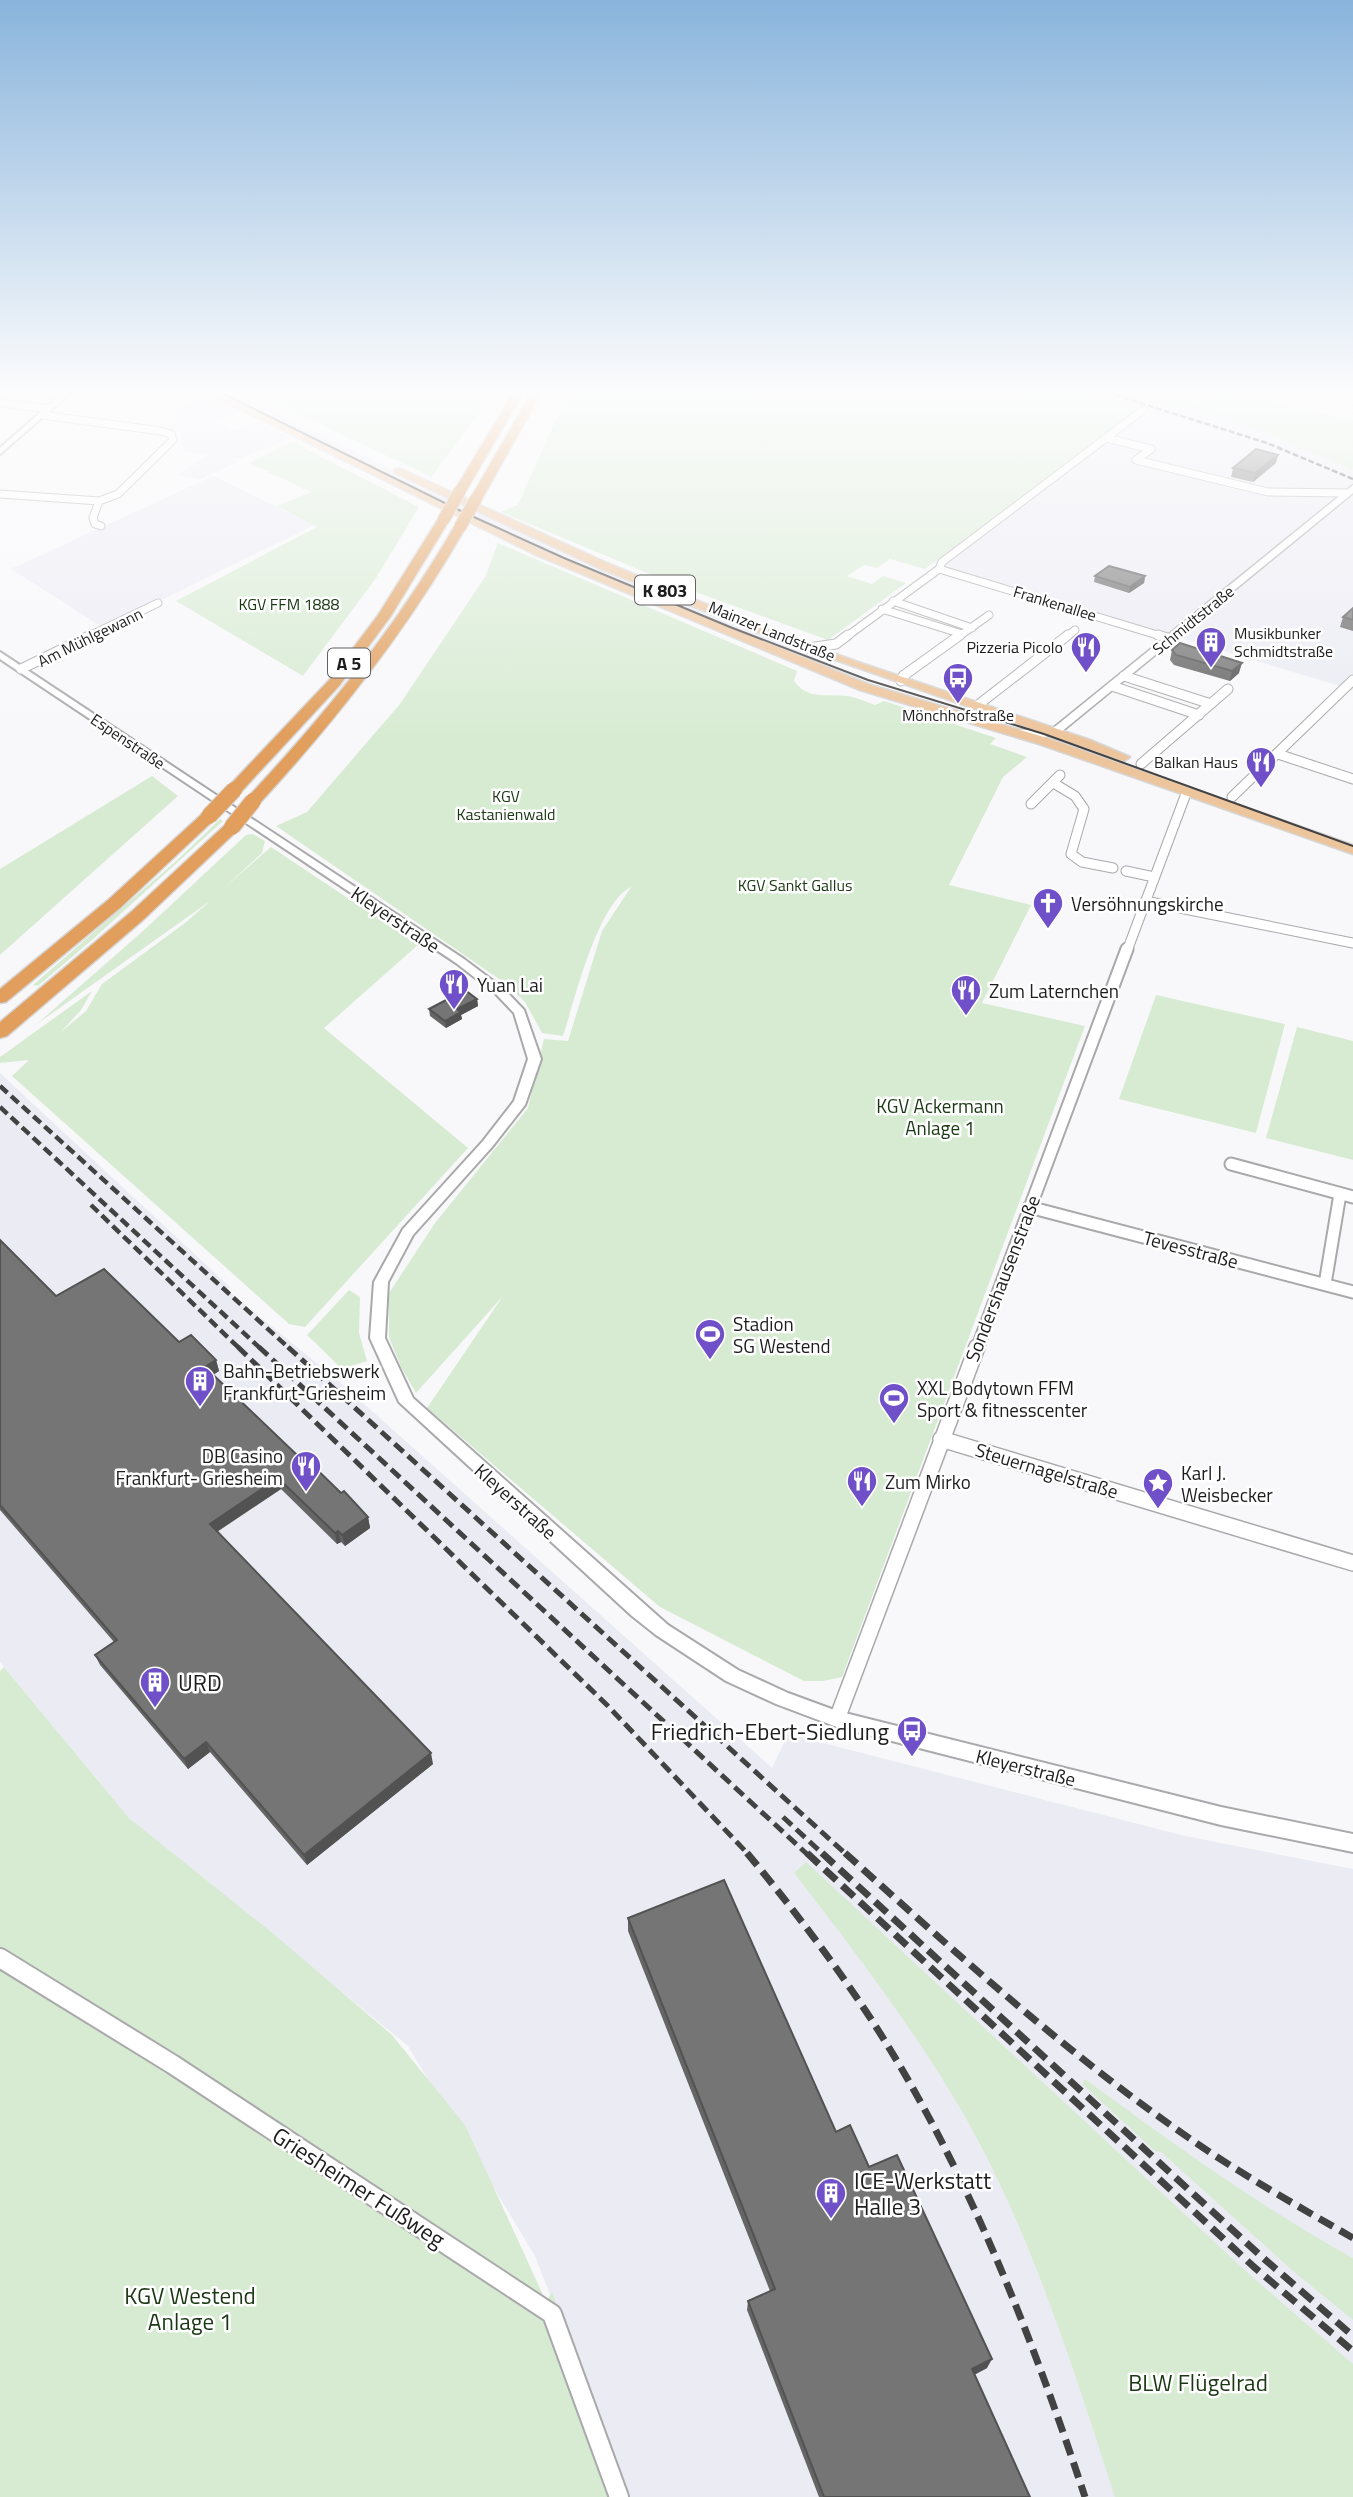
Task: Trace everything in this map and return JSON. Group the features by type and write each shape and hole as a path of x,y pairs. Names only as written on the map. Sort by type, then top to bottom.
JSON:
{"highway":[{"name":"A 5","path":"0,998 104,912 209,816 334,683 384,616 451,507"},
{"name":"A 5","path":"0,1032 137,916 232,827 362,679 396,633 472,507"}],"main road":[{"name":"Mainzer Landstraße","path":"442,507 570,566 864,687 1073,751 1353,850"},
{"name":"Mainzer Landstraße","path":"474,507 531,534 808,649 1056,731 1353,839"},
{"name":"Schmidtstraße","path":"1056,731 1330,507"},
{"path":"1070,719 1075,734 1092,745"},
{"path":"1016,733 1044,734 1056,731 1059,743 1073,751"}],"street":[{"path":"97,507 93,518 95,524 101,526"},
{"path":"808,649 836,644 939,569 942,562 1015,507"},
{"name":"Frankenallee","path":"939,569 1170,639"},
{"path":"893,601 972,628"},
{"name":"Am Mühlgewann","path":"21,669 158,603"},
{"path":"882,609 962,634"},
{"path":"901,681 903,676 989,615"},
{"path":"978,705 1075,630"},
{"path":"836,644 833,651 836,659"},
{"name":"Espenstraße","path":"0,655 153,755 182,778 257,825"},
{"path":"1124,676 1211,704"},
{"path":"1232,797 1353,680"},
{"path":"1112,686 1199,715"},
{"path":"1142,764 1228,689"},
{"path":"1278,754 1353,779"},
{"path":"1031,804 1038,793 1057,780 1075,796 1084,809 1071,855 1082,862 1112,868"},
{"name":"Sondershausenstraße","path":"837,1718 1187,792"},
{"name":"Kleyerstraße","path":"257,825 493,985 513,1005 531,1034 532,1072 515,1110 416,1222 383,1271 375,1306 374,1331 385,1368 395,1385 423,1418 668,1637 719,1671 786,1702 837,1718 1222,1816 1353,1843"},
{"path":"1126,871 1154,877"},
{"path":"1145,901 1353,943"},
{"path":"1231,1164 1347,1196 1325,1284"},
{"name":"Tevesstraße","path":"1029,1207 1353,1292"},
{"name":"Steuernagelstraße","path":"941,1439 1353,1563"},
{"name":"Griesheimer Fußweg","path":"0,1958 172,2064 552,2314 619,2497"}],"shaded area":[{"path":"147,507 276,507 314,525 104,628 11,569"},
{"path":"451,507 468,507 517,530 817,655 808,661 561,558"},
{"path":"1008,507 1353,507 1353,690 933,563"},
{"path":"0,1073 230,1287 227,1290 335,1378 772,1768 788,1734 1185,1836 1353,1869 1353,2497 628,2497 535,2256 408,2046 129,1818 0,1662"}],"green space":[{"name":"KGV FFM 1888","path":"278,507 419,507 376,578 303,676 176,601 317,527"},
{"path":"514,507 1008,507 925,569 890,559 877,568 864,565 847,576 872,584 883,576 906,583 828,640 676,585 501,512"},
{"path":"498,543 797,671 794,681 812,694 839,695 875,705 884,701 996,738 990,744 1027,757 1003,777 949,885 1031,905 982,1003 1085,1026 842,1677 804,1681 660,1607 427,1408 503,1296 416,1393 401,1367 389,1337 389,1293 435,1223 528,1108 544,1039 568,1041 602,931 631,887 608,912 598,932 563,1036 542,1033 525,1002 505,983 276,826 307,812 400,704 485,577"},
{"path":"152,776 178,796 0,955 0,869"},
{"path":"220,819 223,821 92,940 38,986 33,985 176,861"},
{"path":"253,834 265,841 262,853 224,888 271,847 418,945 324,1028 468,1148 305,1327 289,1324 12,1076 29,1060 0,1063 0,1057 92,991 81,1010 61,1032 86,1011 102,984 185,923 210,901 13,1041 38,1023 143,931 246,835"},
{"path":"1156,995 1285,1024 1256,1133 1119,1099"},
{"path":"1297,1027 1353,1041 1353,1160 1266,1138"},
{"path":"349,1290 360,1297 359,1333 367,1361 342,1369 307,1335"},
{"path":"4,1667 129,1818 276,1936 392,2035 465,2125 544,2297 163,2052 0,1952 0,1671"},
{"name":"BLW Flügelrad","path":"806,1862 1250,2275 1353,2364 1353,2497 1115,2497 1048,2298 1008,2201 960,2108 902,2017 794,1873"},
{"name":"KGV Westend Anlage 1","path":"0,1966 181,2076 494,2282 538,2316 552,2292 626,2497 0,2497"},
{"path":"1085,2079 1250,2195 1353,2258 1353,2320 1293,2271 1161,2152 1155,2151 1082,2084"}],"building":[{"path":"1109,566 1145,576 1130,587 1095,576"},
{"path":"1353,608 1353,620 1343,617"},
{"path":"1180,643 1242,663 1232,671 1176,655 1172,650"},
{"path":"465,990 477,999 457,1009 461,1012 445,1021 429,1009"},
{"path":"0,1240 56,1296 104,1269 179,1342 191,1335 216,1360 205,1367 298,1456 301,1454 341,1493 344,1491 368,1517 342,1535 338,1531 335,1533 278,1478 210,1524 431,1753 304,1855 206,1742 184,1759 95,1655 117,1640 0,1505"},
{"name":"ICE-Werkstatt Halle 3","path":"724,1880 836,2132 850,2125 869,2167 897,2155 992,2359 972,2369 1030,2497 824,2497 748,2301 775,2289 628,1918"}],"tram line":[{"path":"452,507 564,558 730,627 868,680 1044,734 1353,846"}],"railway":[{"path":"0,1086 290,1349"},
{"path":"0,1107 261,1349"},
{"path":"91,1205 240,1349"},
{"path":"238,1347 607,1705 749,1855"},
{"path":"259,1347 808,1855"},
{"path":"288,1347 847,1855"},
{"path":"783,1817 824,1855"},
{"path":"747,1853 857,1997 937,2132 966,2191 1018,2312 1085,2497"},
{"path":"807,1853 1254,2267 1353,2351"},
{"path":"822,1853 1262,2257 1353,2336"},
{"path":"845,1853 1012,2001 1099,2072 1229,2165 1353,2238"}],"place":[{"name":"Musikbunker Schmidtstraße","path":"1211,669"},
{"name":"Pizzeria Picolo","path":"1086,674"},
{"name":"Mönchhofstraße","path":"958,705"},
{"name":"Balkan Haus","path":"1261,789"},
{"name":"Versöhnungskirche","path":"1048,930"},
{"name":"Yuan Lai","path":"454,1011"},
{"name":"Zum Laternchen","path":"966,1017"},
{"name":"Stadion SG Westend","path":"710,1361"},
{"name":"Bahn-Betriebswerk Frankfurt-Griesheim","path":"200,1408"},
{"name":"XXL Bodytown FFM Sport & fitnesscenter","path":"894,1425"},
{"name":"DB Casino Frankfurt- Griesheim","path":"306,1493"},
{"name":"Zum Mirko","path":"862,1508"},
{"name":"Karl J. Weisbecker","path":"1158,1510"},
{"name":"URD","path":"155,1709"},
{"name":"Friedrich-Ebert-Siedlung","path":"912,1758"},
{"name":"ICE-Werkstatt Halle 3","path":"831,2220"}],"park label":[{"name":"KGV Kastanienwald","path":"506,805"},
{"name":"KGV Sankt Gallus","path":"795,885"},
{"name":"KGV Ackermann Anlage 1","path":"940,1116"}]}
